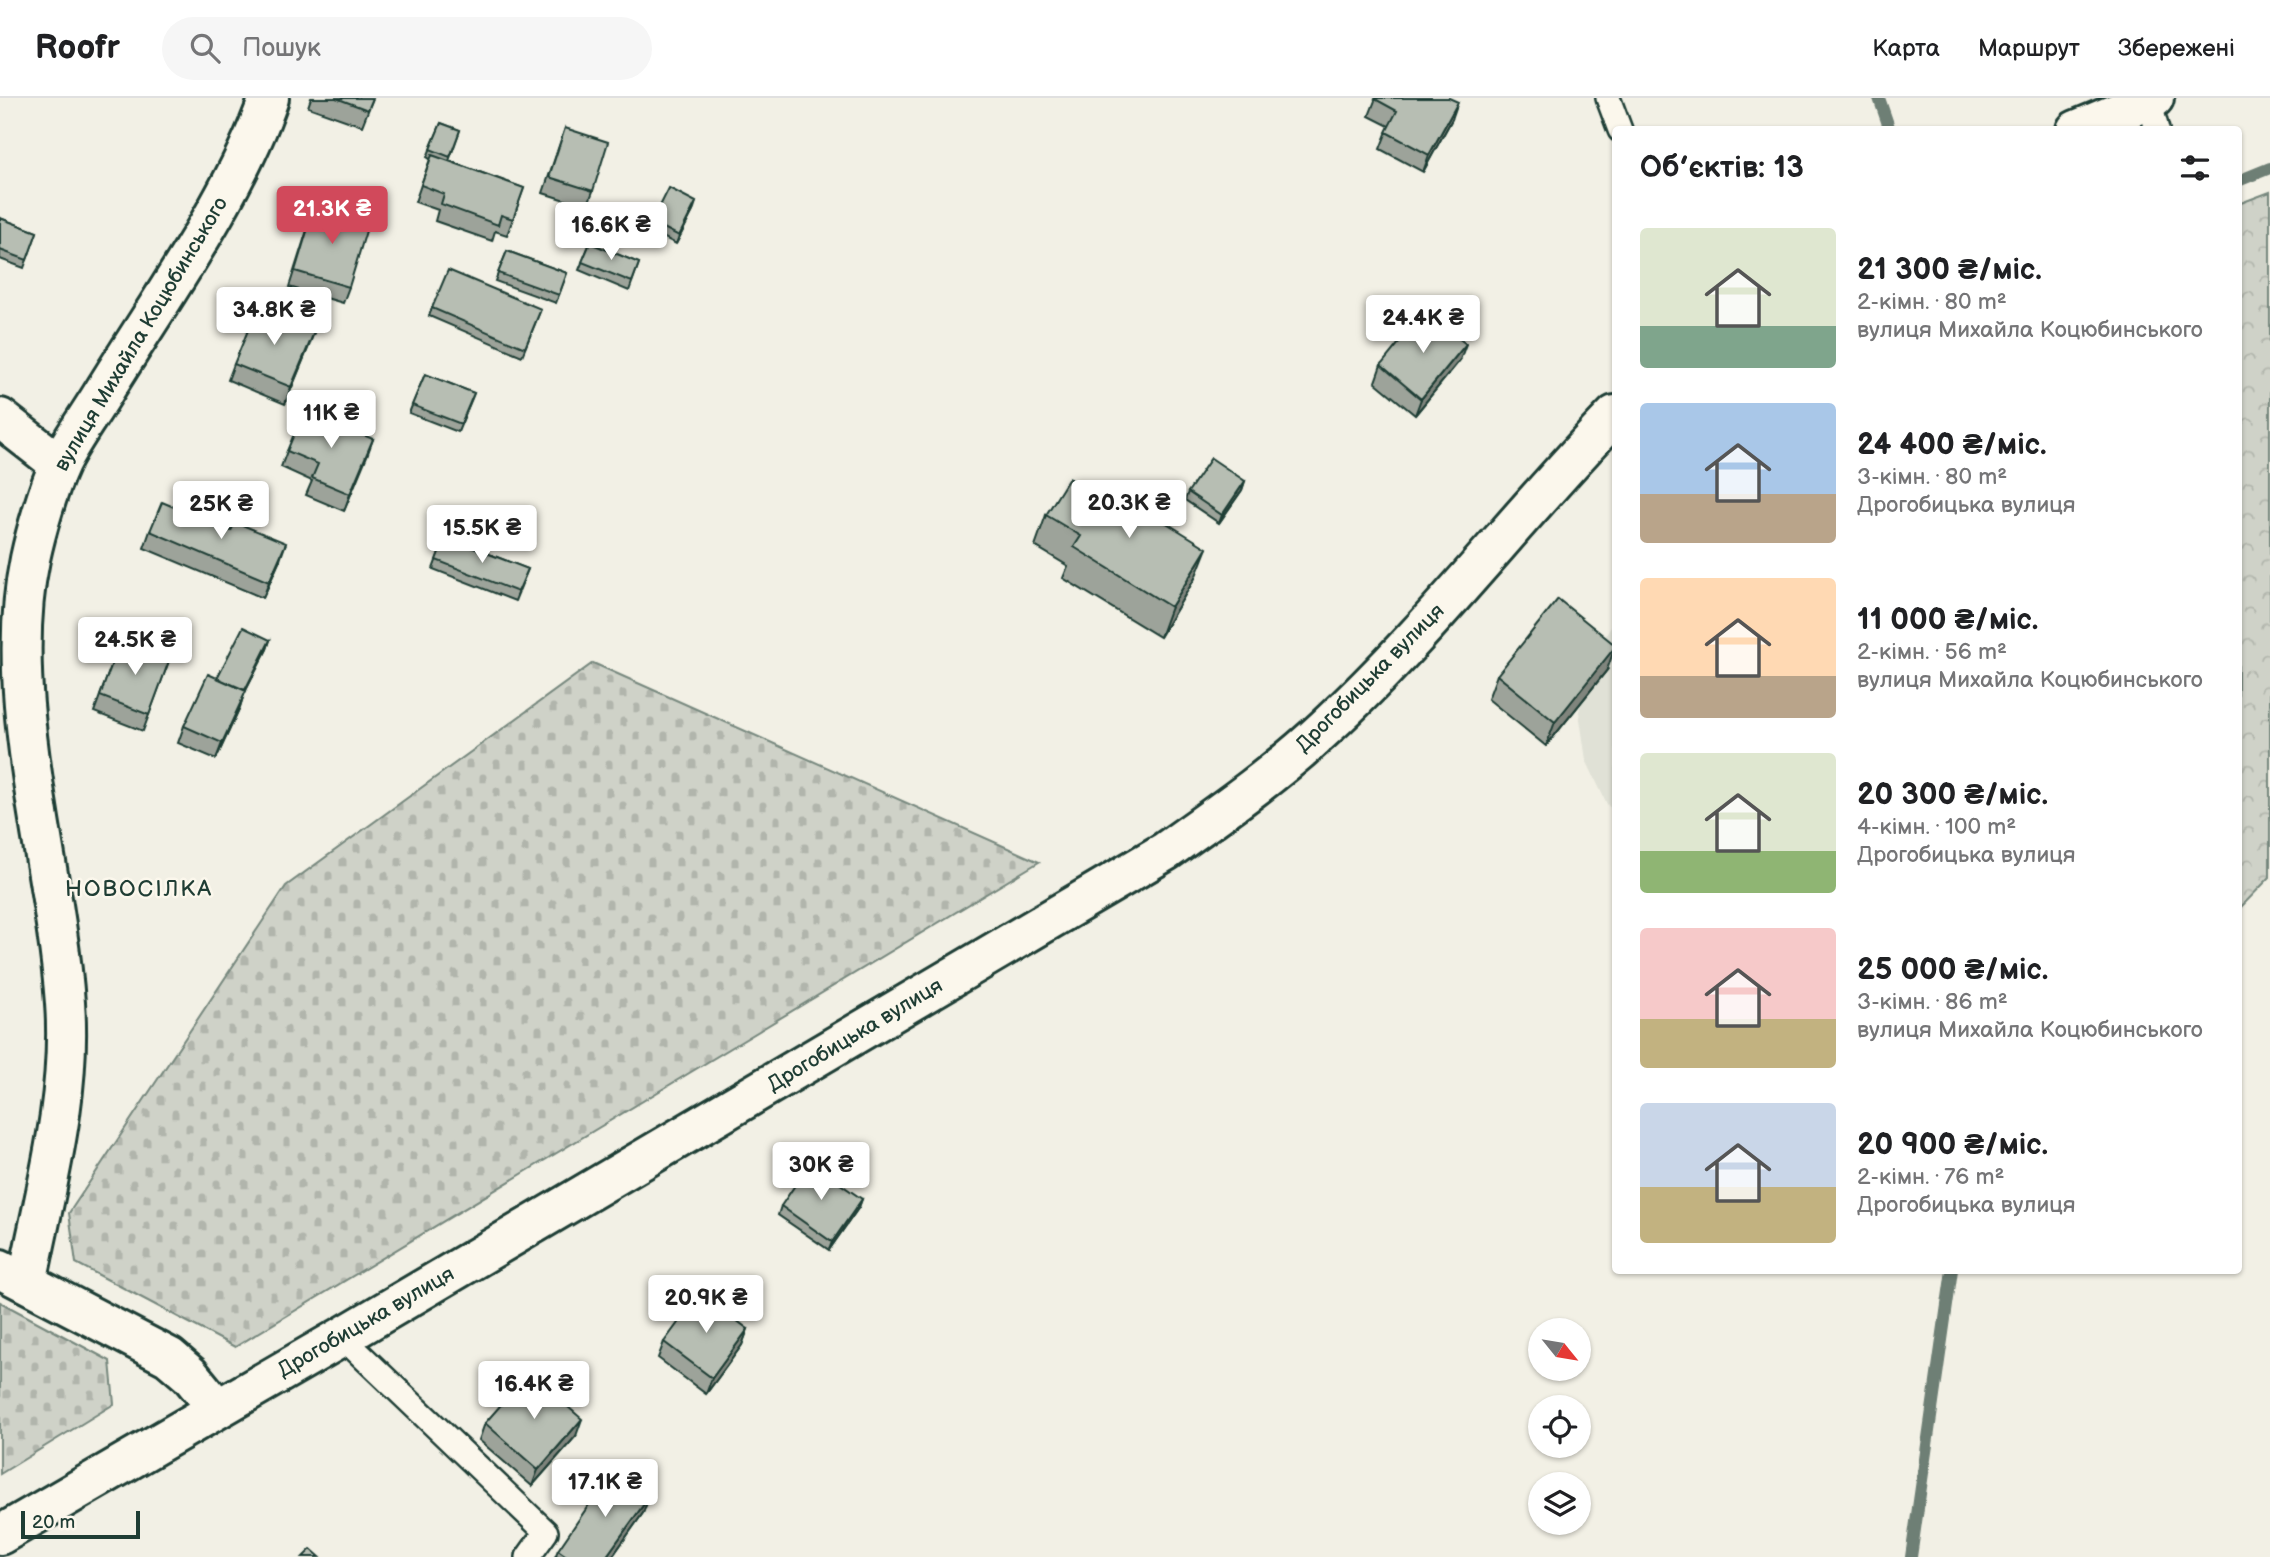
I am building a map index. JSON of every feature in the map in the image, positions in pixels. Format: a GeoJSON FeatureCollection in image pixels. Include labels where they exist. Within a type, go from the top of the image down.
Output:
{"type":"FeatureCollection","features":[{"type":"Feature","properties":{"kind":"main road","name":"вулиця Михайла Коцюбинського"},"geometry":{"type":"LineString","coordinates":[[14,1276],[64,1090],[66,1052],[66,1003],[25,707],[21,640],[30,560],[59,464],[218,204],[256,137],[269,98]]}},
{"type":"Feature","properties":{"kind":"main road"},"geometry":{"type":"LineString","coordinates":[[2091,126],[2153,109]]}},
{"type":"Feature","properties":{"kind":"main road"},"geometry":{"type":"LineString","coordinates":[[0,418],[59,464]]}},
{"type":"Feature","properties":{"kind":"main road","name":"Дрогобицька вулиця"},"geometry":{"type":"LineString","coordinates":[[0,1535],[342,1337],[1166,851],[1250,791],[1326,728],[1393,660],[1551,481],[1612,418]]}},
{"type":"Feature","properties":{"kind":"main road"},"geometry":{"type":"LineString","coordinates":[[14,1276],[169,1357],[190,1375],[217,1408]]}},
{"type":"Feature","properties":{"kind":"lane"},"geometry":{"type":"LineString","coordinates":[[1608,98],[1618,126]]}},
{"type":"Feature","properties":{"kind":"lane"},"geometry":{"type":"LineString","coordinates":[[342,1337],[546,1532],[528,1557]]}},
{"type":"Feature","properties":{"kind":"shaded area"},"geometry":{"type":"Polygon","coordinates":[[[1612,625],[1612,810],[1586,760],[1579,712],[1589,664],[1612,625]]]}},
{"type":"Feature","properties":{"kind":"green space"},"geometry":{"type":"Polygon","coordinates":[[[2270,192],[2270,877],[2242,906],[2242,202],[2270,192]]]}},
{"type":"Feature","properties":{"kind":"green space"},"geometry":{"type":"Polygon","coordinates":[[[593,663],[1039,862],[235,1347],[76,1263],[69,1213],[286,886],[593,663]]]}},
{"type":"Feature","properties":{"kind":"green space"},"geometry":{"type":"Polygon","coordinates":[[[0,1302],[110,1361],[114,1404],[0,1474],[0,1302]]]}},
{"type":"Feature","properties":{"kind":"building"},"geometry":{"type":"Polygon","coordinates":[[[336,98],[373,98],[368,110],[336,98]]]}},
{"type":"Feature","properties":{"kind":"building"},"geometry":{"type":"Polygon","coordinates":[[[1376,98],[1449,98],[1458,102],[1429,155],[1386,132],[1397,111],[1376,98]]]}},
{"type":"Feature","properties":{"kind":"building"},"geometry":{"type":"Polygon","coordinates":[[[441,123],[460,130],[450,157],[430,149],[441,123]]]}},
{"type":"Feature","properties":{"kind":"building"},"geometry":{"type":"Polygon","coordinates":[[[565,128],[608,142],[593,191],[549,177],[565,128]]]}},
{"type":"Feature","properties":{"kind":"building"},"geometry":{"type":"Polygon","coordinates":[[[432,155],[524,188],[513,219],[501,215],[498,225],[441,204],[444,194],[421,185],[432,155]]]}},
{"type":"Feature","properties":{"kind":"building"},"geometry":{"type":"Polygon","coordinates":[[[669,188],[696,202],[679,236],[652,222],[669,188]]]}},
{"type":"Feature","properties":{"kind":"building"},"geometry":{"type":"Polygon","coordinates":[[[315,205],[369,221],[349,287],[295,271],[315,205]]]}},
{"type":"Feature","properties":{"kind":"building"},"geometry":{"type":"Polygon","coordinates":[[[0,218],[37,232],[27,260],[0,250],[0,218]]]}},
{"type":"Feature","properties":{"kind":"building"},"geometry":{"type":"Polygon","coordinates":[[[590,243],[639,263],[632,282],[582,262],[590,243]]]}},
{"type":"Feature","properties":{"kind":"building"},"geometry":{"type":"Polygon","coordinates":[[[507,251],[567,273],[559,295],[498,273],[507,251]]]}},
{"type":"Feature","properties":{"kind":"building"},"geometry":{"type":"Polygon","coordinates":[[[448,270],[541,309],[525,348],[432,308],[448,270]]]}},
{"type":"Feature","properties":{"kind":"building"},"geometry":{"type":"Polygon","coordinates":[[[258,306],[315,330],[291,387],[234,364],[258,306]]]}},
{"type":"Feature","properties":{"kind":"building"},"geometry":{"type":"Polygon","coordinates":[[[1425,311],[1466,344],[1421,399],[1381,365],[1425,311]]]}},
{"type":"Feature","properties":{"kind":"building"},"geometry":{"type":"Polygon","coordinates":[[[425,374],[474,393],[461,424],[412,405],[425,374]]]}},
{"type":"Feature","properties":{"kind":"building"},"geometry":{"type":"Polygon","coordinates":[[[304,410],[373,439],[350,494],[312,478],[318,464],[287,451],[304,410]]]}},
{"type":"Feature","properties":{"kind":"building"},"geometry":{"type":"Polygon","coordinates":[[[1211,458],[1245,481],[1222,515],[1188,492],[1211,458]]]}},
{"type":"Feature","properties":{"kind":"building"},"geometry":{"type":"Polygon","coordinates":[[[1069,478],[1103,499],[1110,488],[1207,548],[1171,607],[1074,547],[1081,536],[1046,515],[1069,478]]]}},
{"type":"Feature","properties":{"kind":"building"},"geometry":{"type":"Polygon","coordinates":[[[162,502],[231,531],[235,522],[286,543],[269,582],[150,531],[162,502]]]}},
{"type":"Feature","properties":{"kind":"building"},"geometry":{"type":"Polygon","coordinates":[[[445,537],[528,569],[518,592],[436,560],[445,537]]]}},
{"type":"Feature","properties":{"kind":"building"},"geometry":{"type":"Polygon","coordinates":[[[1558,599],[1612,643],[1612,651],[1555,722],[1497,675],[1558,599]]]}},
{"type":"Feature","properties":{"kind":"building"},"geometry":{"type":"Polygon","coordinates":[[[243,627],[270,640],[245,690],[217,678],[243,627]]]}},
{"type":"Feature","properties":{"kind":"building"},"geometry":{"type":"Polygon","coordinates":[[[121,639],[170,658],[149,715],[100,696],[121,639]]]}},
{"type":"Feature","properties":{"kind":"building"},"geometry":{"type":"Polygon","coordinates":[[[208,674],[246,691],[222,743],[184,726],[208,674]]]}},
{"type":"Feature","properties":{"kind":"building"},"geometry":{"type":"Polygon","coordinates":[[[810,1163],[862,1199],[832,1242],[781,1206],[810,1163]]]}},
{"type":"Feature","properties":{"kind":"building"},"geometry":{"type":"Polygon","coordinates":[[[700,1293],[748,1329],[712,1378],[664,1342],[700,1293]]]}},
{"type":"Feature","properties":{"kind":"building"},"geometry":{"type":"Polygon","coordinates":[[[529,1373],[582,1419],[538,1470],[485,1423],[529,1373]]]}},
{"type":"Feature","properties":{"kind":"building"},"geometry":{"type":"Polygon","coordinates":[[[612,1471],[649,1497],[606,1557],[568,1557],[558,1550],[612,1471]]]}},
{"type":"Feature","properties":{"kind":"building"},"geometry":{"type":"Polygon","coordinates":[[[311,1549],[320,1557],[303,1557],[311,1549]]]}},
{"type":"Feature","properties":{"kind":"waterway"},"geometry":{"type":"LineString","coordinates":[[1879,98],[1889,126]]}},
{"type":"Feature","properties":{"kind":"waterway"},"geometry":{"type":"LineString","coordinates":[[2242,179],[2270,168]]}},
{"type":"Feature","properties":{"kind":"waterway"},"geometry":{"type":"LineString","coordinates":[[1911,1557],[1951,1274]]}},
{"type":"Feature","properties":{"kind":"district","name":"НОВОСІЛКА"},"geometry":{"type":"Point","coordinates":[139,889]}}]}
